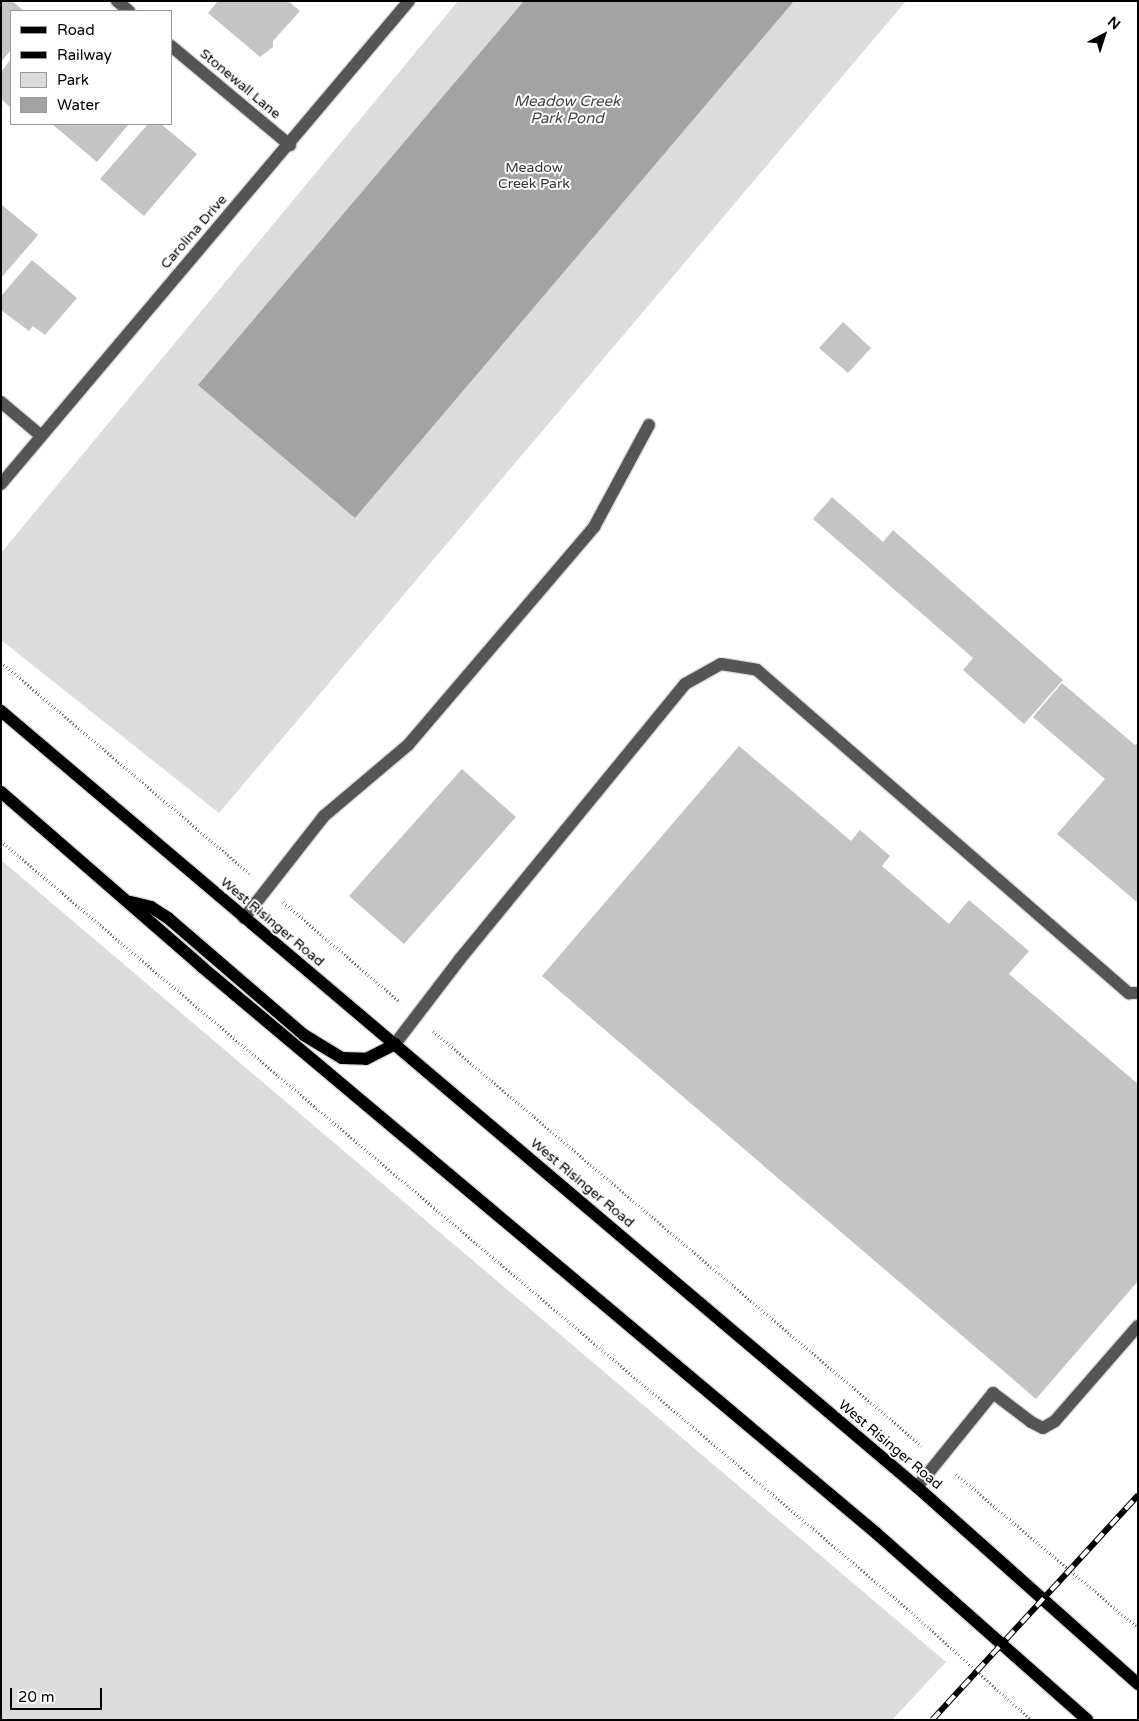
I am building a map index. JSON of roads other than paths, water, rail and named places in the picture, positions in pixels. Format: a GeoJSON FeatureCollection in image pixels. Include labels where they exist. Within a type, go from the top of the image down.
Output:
{"type":"FeatureCollection","features":[{"type":"Feature","properties":{"kind":"main road","name":"West Risinger Road"},"geometry":{"type":"LineString","coordinates":[[1,711],[917,1487],[1138,1684]]}},
{"type":"Feature","properties":{"kind":"main road"},"geometry":{"type":"LineString","coordinates":[[1,792],[128,902],[876,1534],[1087,1720]]}},
{"type":"Feature","properties":{"kind":"main road"},"geometry":{"type":"LineString","coordinates":[[128,902],[151,907],[168,918],[304,1036],[342,1058],[366,1059],[394,1044]]}},
{"type":"Feature","properties":{"kind":"street"},"geometry":{"type":"LineString","coordinates":[[117,1],[128,10]]}},
{"type":"Feature","properties":{"kind":"street","name":"Carolina Drive"},"geometry":{"type":"LineString","coordinates":[[1,484],[40,435],[290,145],[409,1]]}},
{"type":"Feature","properties":{"kind":"street","name":"Stonewall Lane"},"geometry":{"type":"LineString","coordinates":[[172,47],[290,145]]}},
{"type":"Feature","properties":{"kind":"street"},"geometry":{"type":"LineString","coordinates":[[1,402],[40,435]]}},
{"type":"Feature","properties":{"kind":"street"},"geometry":{"type":"LineString","coordinates":[[244,918],[324,816],[408,745],[594,527],[649,425]]}},
{"type":"Feature","properties":{"kind":"street"},"geometry":{"type":"LineString","coordinates":[[394,1044],[685,684],[721,664],[757,670],[1129,993],[1138,993]]}},
{"type":"Feature","properties":{"kind":"street"},"geometry":{"type":"LineString","coordinates":[[917,1487],[993,1393],[1031,1422],[1043,1428],[1055,1421],[1138,1326]]}},
{"type":"Feature","properties":{"kind":"water","name":"Meadow Creek Park Pond"},"geometry":{"type":"Polygon","coordinates":[[[524,1],[794,1],[355,518],[198,385],[524,1]]]}},
{"type":"Feature","properties":{"kind":"railway"},"geometry":{"type":"LineString","coordinates":[[932,1720],[1138,1495]]}},
{"type":"Feature","properties":{"kind":"park label","name":"Meadow Creek Park"},"geometry":{"type":"Point","coordinates":[534,176]}}]}
